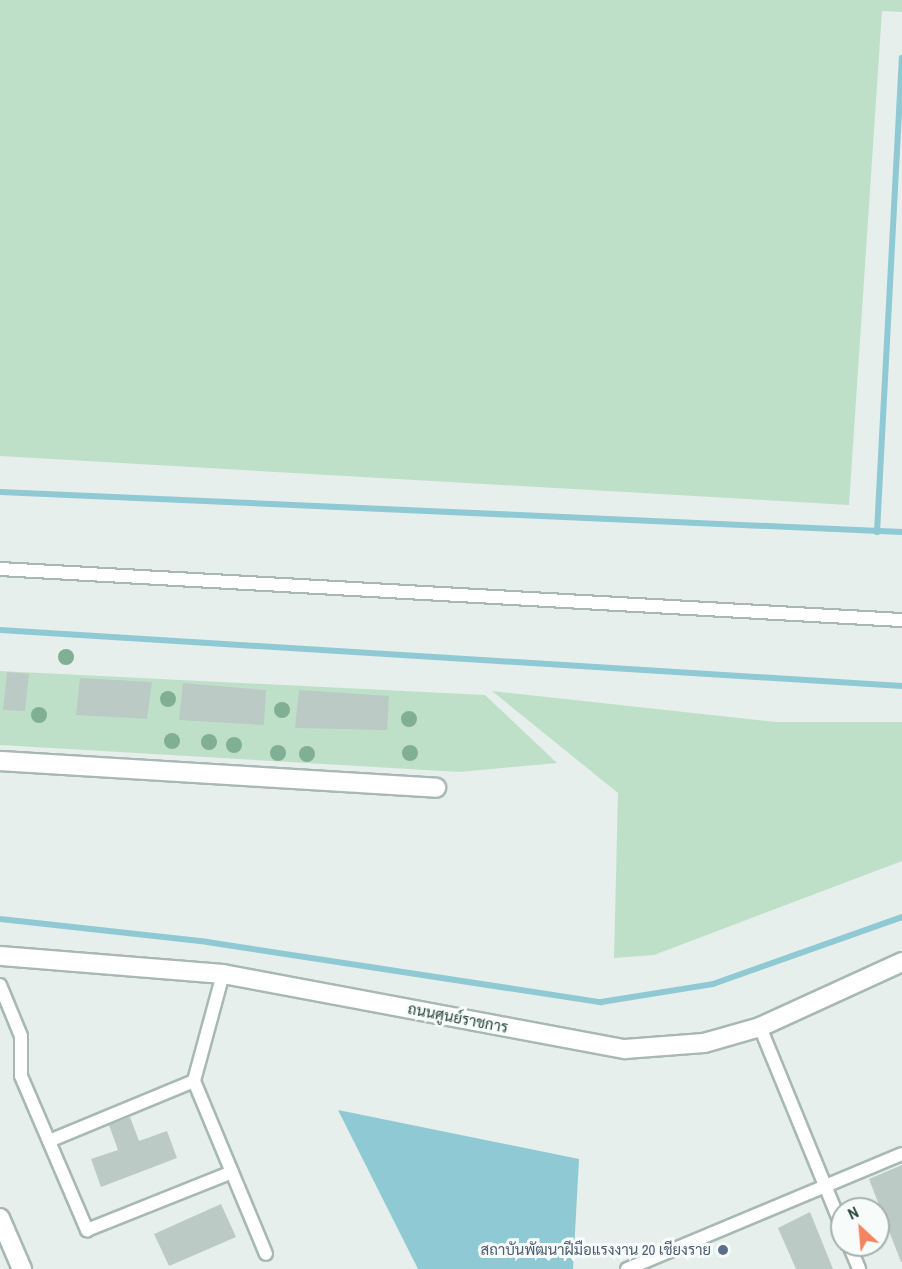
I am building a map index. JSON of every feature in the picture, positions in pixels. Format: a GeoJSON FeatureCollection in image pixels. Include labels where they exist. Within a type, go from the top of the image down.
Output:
{"type":"FeatureCollection","features":[{"type":"Feature","properties":{"kind":"street"},"geometry":{"type":"LineString","coordinates":[[0,761],[436,788]]}},
{"type":"Feature","properties":{"kind":"street","name":"ถนนศูนย์ราชการ"},"geometry":{"type":"LineString","coordinates":[[0,956],[223,974],[625,1049],[704,1043],[760,1027],[902,962]]}},
{"type":"Feature","properties":{"kind":"street"},"geometry":{"type":"LineString","coordinates":[[0,1218],[22,1269]]}},
{"type":"Feature","properties":{"kind":"lane"},"geometry":{"type":"LineString","coordinates":[[0,569],[902,620]]}},
{"type":"Feature","properties":{"kind":"lane"},"geometry":{"type":"LineString","coordinates":[[223,974],[194,1081],[266,1254]]}},
{"type":"Feature","properties":{"kind":"lane"},"geometry":{"type":"LineString","coordinates":[[0,985],[21,1035],[21,1076],[87,1230],[232,1172]]}},
{"type":"Feature","properties":{"kind":"lane"},"geometry":{"type":"LineString","coordinates":[[760,1027],[830,1197]]}},
{"type":"Feature","properties":{"kind":"lane"},"geometry":{"type":"LineString","coordinates":[[49,1141],[194,1081]]}},
{"type":"Feature","properties":{"kind":"lane"},"geometry":{"type":"LineString","coordinates":[[627,1269],[902,1154]]}},
{"type":"Feature","properties":{"kind":"green space"},"geometry":{"type":"Polygon","coordinates":[[[0,0],[902,0],[902,12],[882,11],[849,505],[0,456],[0,0]]]}},
{"type":"Feature","properties":{"kind":"green space"},"geometry":{"type":"Polygon","coordinates":[[[0,671],[485,695],[557,763],[460,772],[0,745],[0,671]]]}},
{"type":"Feature","properties":{"kind":"green space"},"geometry":{"type":"Polygon","coordinates":[[[492,691],[776,722],[902,722],[902,861],[654,955],[614,958],[618,793],[492,691]]]}},
{"type":"Feature","properties":{"kind":"water"},"geometry":{"type":"Polygon","coordinates":[[[338,1110],[579,1159],[573,1269],[418,1269],[338,1110]]]}},
{"type":"Feature","properties":{"kind":"building"},"geometry":{"type":"Polygon","coordinates":[[[7,672],[29,674],[25,711],[3,710],[7,672]]]}},
{"type":"Feature","properties":{"kind":"building"},"geometry":{"type":"Polygon","coordinates":[[[80,678],[152,682],[147,719],[76,715],[80,678]]]}},
{"type":"Feature","properties":{"kind":"building"},"geometry":{"type":"Polygon","coordinates":[[[183,683],[266,690],[264,725],[179,720],[183,683]]]}},
{"type":"Feature","properties":{"kind":"building"},"geometry":{"type":"Polygon","coordinates":[[[299,690],[389,696],[387,730],[295,728],[299,690]]]}},
{"type":"Feature","properties":{"kind":"building"},"geometry":{"type":"Polygon","coordinates":[[[130,1117],[139,1141],[167,1131],[177,1158],[101,1187],[91,1159],[118,1150],[109,1125],[130,1117]]]}},
{"type":"Feature","properties":{"kind":"building"},"geometry":{"type":"Polygon","coordinates":[[[902,1165],[902,1262],[890,1233],[890,1197],[876,1197],[869,1179],[902,1165]]]}},
{"type":"Feature","properties":{"kind":"building"},"geometry":{"type":"Polygon","coordinates":[[[221,1204],[236,1237],[169,1266],[154,1234],[221,1204]]]}},
{"type":"Feature","properties":{"kind":"building"},"geometry":{"type":"Polygon","coordinates":[[[810,1212],[833,1269],[796,1269],[778,1228],[810,1212]]]}},
{"type":"Feature","properties":{"kind":"waterway"},"geometry":{"type":"LineString","coordinates":[[877,532],[902,58]]}},
{"type":"Feature","properties":{"kind":"waterway"},"geometry":{"type":"LineString","coordinates":[[0,492],[902,532]]}},
{"type":"Feature","properties":{"kind":"waterway"},"geometry":{"type":"LineString","coordinates":[[0,630],[902,686]]}},
{"type":"Feature","properties":{"kind":"waterway"},"geometry":{"type":"LineString","coordinates":[[0,919],[207,942],[601,1002],[713,984],[902,917]]}},
{"type":"Feature","properties":{"kind":"place","name":"สถาบันพัฒนาฝีมือแรงงาน 20 เชียงราย"},"geometry":{"type":"Point","coordinates":[723,1250]}}]}
